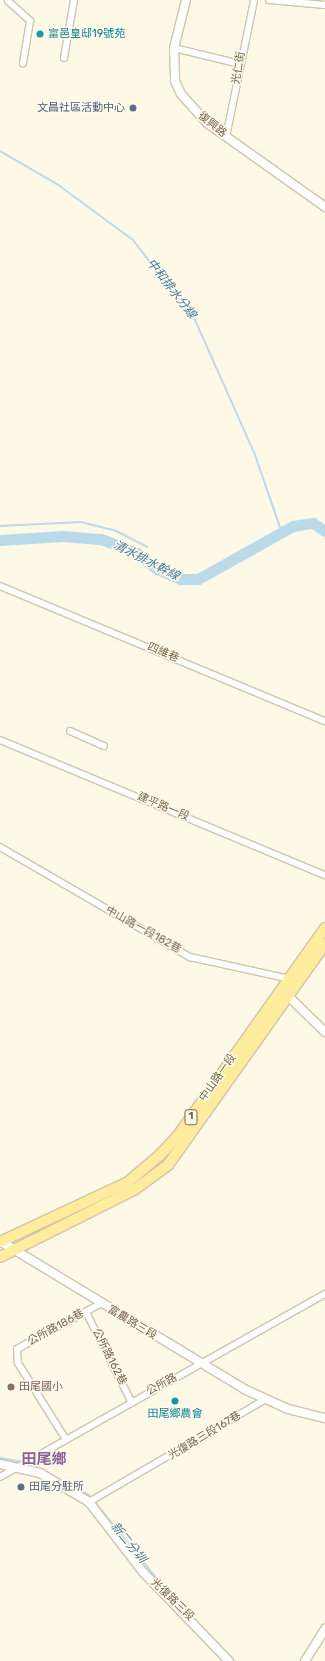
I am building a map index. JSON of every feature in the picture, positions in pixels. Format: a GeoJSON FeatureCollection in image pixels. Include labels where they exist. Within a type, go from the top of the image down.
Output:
{"type":"FeatureCollection","features":[{"type":"Feature","properties":{"kind":"main road","name":"中山路一段"},"geometry":{"type":"LineString","coordinates":[[293,981],[325,928]]}},
{"type":"Feature","properties":{"kind":"main road","name":"中山路一段"},"geometry":{"type":"LineString","coordinates":[[0,1242],[128,1182],[160,1155],[284,992],[325,944]]}},
{"type":"Feature","properties":{"kind":"main road","name":"中山路一段"},"geometry":{"type":"LineString","coordinates":[[0,1257],[134,1190],[168,1165],[284,992]]}},
{"type":"Feature","properties":{"kind":"street"},"geometry":{"type":"LineString","coordinates":[[8,0],[30,21],[23,62]]}},
{"type":"Feature","properties":{"kind":"street"},"geometry":{"type":"LineString","coordinates":[[64,58],[74,0]]}},
{"type":"Feature","properties":{"kind":"street","name":"復興路"},"geometry":{"type":"LineString","coordinates":[[186,0],[174,48],[175,81],[181,94],[226,137],[325,207]]}},
{"type":"Feature","properties":{"kind":"street","name":"光仁街"},"geometry":{"type":"LineString","coordinates":[[226,137],[254,0]]}},
{"type":"Feature","properties":{"kind":"street"},"geometry":{"type":"LineString","coordinates":[[269,0],[325,5]]}},
{"type":"Feature","properties":{"kind":"street"},"geometry":{"type":"LineString","coordinates":[[174,48],[240,64]]}},
{"type":"Feature","properties":{"kind":"street","name":"四維巷"},"geometry":{"type":"LineString","coordinates":[[0,586],[325,721]]}},
{"type":"Feature","properties":{"kind":"street"},"geometry":{"type":"LineString","coordinates":[[70,731],[104,746]]}},
{"type":"Feature","properties":{"kind":"street","name":"建平路一段"},"geometry":{"type":"LineString","coordinates":[[0,740],[325,875]]}},
{"type":"Feature","properties":{"kind":"street","name":"中山路一段182巷"},"geometry":{"type":"LineString","coordinates":[[0,847],[190,957],[293,981]]}},
{"type":"Feature","properties":{"kind":"street"},"geometry":{"type":"LineString","coordinates":[[284,992],[325,1032]]}},
{"type":"Feature","properties":{"kind":"street","name":"富農路三段"},"geometry":{"type":"LineString","coordinates":[[0,1242],[200,1364],[266,1399]]}},
{"type":"Feature","properties":{"kind":"street","name":"公所路"},"geometry":{"type":"LineString","coordinates":[[0,1477],[66,1438],[132,1403],[325,1294]]}},
{"type":"Feature","properties":{"kind":"street","name":"公所路186巷"},"geometry":{"type":"LineString","coordinates":[[66,1438],[18,1363],[17,1349],[100,1304]]}},
{"type":"Feature","properties":{"kind":"street","name":"公所路162巷"},"geometry":{"type":"LineString","coordinates":[[86,1312],[132,1403]]}},
{"type":"Feature","properties":{"kind":"street"},"geometry":{"type":"LineString","coordinates":[[266,1399],[288,1409],[325,1418]]}},
{"type":"Feature","properties":{"kind":"street","name":"光復路三段167巷"},"geometry":{"type":"LineString","coordinates":[[89,1502],[266,1399]]}},
{"type":"Feature","properties":{"kind":"street","name":"光復路三段"},"geometry":{"type":"LineString","coordinates":[[0,1464],[19,1467],[71,1488],[89,1502],[143,1572],[229,1661]]}},
{"type":"Feature","properties":{"kind":"street"},"geometry":{"type":"LineString","coordinates":[[305,1661],[325,1629]]}},
{"type":"Feature","properties":{"kind":"waterway","name":"中和排水分線"},"geometry":{"type":"LineString","coordinates":[[0,151],[57,184],[133,240],[195,320],[255,455],[282,533]]}},
{"type":"Feature","properties":{"kind":"waterway"},"geometry":{"type":"LineString","coordinates":[[0,526],[81,522],[116,531],[147,547]]}},
{"type":"Feature","properties":{"kind":"waterway","name":"清水排水幹線"},"geometry":{"type":"LineString","coordinates":[[0,540],[63,536],[101,539],[137,553],[157,569],[181,579],[198,579],[293,526],[313,523],[325,531]]}},
{"type":"Feature","properties":{"kind":"waterway","name":"新二分圳"},"geometry":{"type":"LineString","coordinates":[[0,1458],[22,1462]]}},
{"type":"Feature","properties":{"kind":"waterway","name":"新二分圳"},"geometry":{"type":"LineString","coordinates":[[29,1463],[89,1495],[163,1586],[234,1661]]}},
{"type":"Feature","properties":{"kind":"place","name":"富邑皇邸19號苑"},"geometry":{"type":"Point","coordinates":[40,34]}},
{"type":"Feature","properties":{"kind":"place","name":"文昌社區活動中心"},"geometry":{"type":"Point","coordinates":[133,108]}},
{"type":"Feature","properties":{"kind":"place","name":"田尾國小"},"geometry":{"type":"Point","coordinates":[11,1387]}},
{"type":"Feature","properties":{"kind":"place","name":"田尾鄉農會"},"geometry":{"type":"Point","coordinates":[175,1401]}},
{"type":"Feature","properties":{"kind":"place","name":"田尾分駐所"},"geometry":{"type":"Point","coordinates":[21,1487]}},
{"type":"Feature","properties":{"kind":"district","name":"田尾鄉"},"geometry":{"type":"Point","coordinates":[44,1460]}}]}
